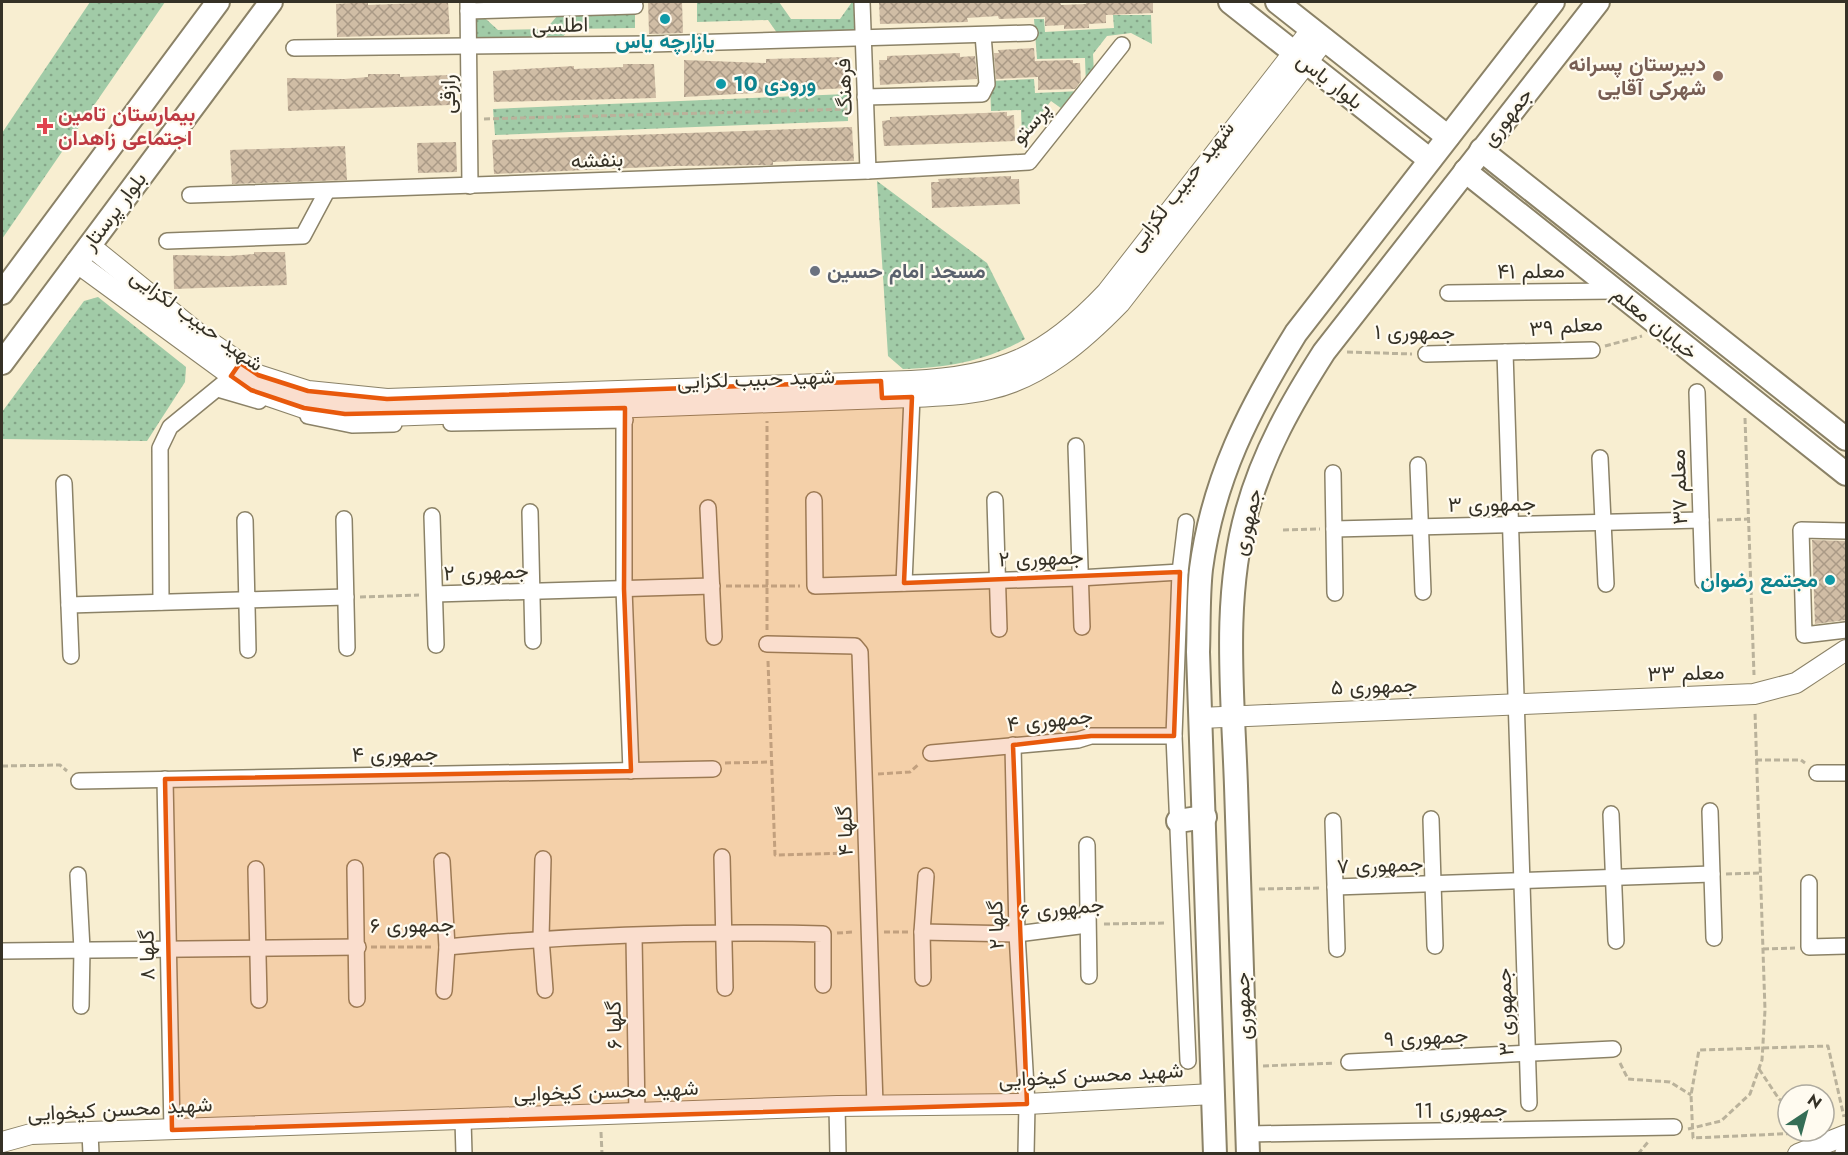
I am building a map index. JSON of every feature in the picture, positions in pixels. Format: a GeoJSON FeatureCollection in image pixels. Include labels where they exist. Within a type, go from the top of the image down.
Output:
{"type":"FeatureCollection","features":[{"type":"Feature","properties":{"kind":"main road","name":"بلوار پرستار"},"geometry":{"type":"LineString","coordinates":[[2,293],[218,2]]}},
{"type":"Feature","properties":{"kind":"main road","name":"بلوار پرستار"},"geometry":{"type":"LineString","coordinates":[[2,363],[271,2]]}},
{"type":"Feature","properties":{"kind":"main road","name":"بلوار یاس"},"geometry":{"type":"LineString","coordinates":[[1230,2],[1430,160]]}},
{"type":"Feature","properties":{"kind":"main road","name":"بلوار یاس"},"geometry":{"type":"LineString","coordinates":[[1277,2],[1448,137]]}},
{"type":"Feature","properties":{"kind":"main road","name":"جمهوری"},"geometry":{"type":"LineString","coordinates":[[1215,1154],[1198,652],[1201,570],[1214,502],[1236,440],[1263,385],[1296,333],[1553,2]]}},
{"type":"Feature","properties":{"kind":"main road","name":"جمهوری"},"geometry":{"type":"LineString","coordinates":[[1248,1144],[1232,652],[1236,568],[1246,511],[1266,453],[1293,401],[1324,352],[1598,2]]}},
{"type":"Feature","properties":{"kind":"main road","name":"خیابان معلم"},"geometry":{"type":"LineString","coordinates":[[1481,150],[1846,440]]}},
{"type":"Feature","properties":{"kind":"main road","name":"خیابان معلم"},"geometry":{"type":"LineString","coordinates":[[1465,171],[1846,474]]}},
{"type":"Feature","properties":{"kind":"main road"},"geometry":{"type":"LineString","coordinates":[[1178,821],[1205,817]]}},
{"type":"Feature","properties":{"kind":"street","name":"فرهنگ"},"geometry":{"type":"LineString","coordinates":[[862,2],[868,171]]}},
{"type":"Feature","properties":{"kind":"street"},"geometry":{"type":"LineString","coordinates":[[468,6],[635,6]]}},
{"type":"Feature","properties":{"kind":"street","name":"رازقی"},"geometry":{"type":"LineString","coordinates":[[468,6],[470,186]]}},
{"type":"Feature","properties":{"kind":"street","name":"اطلسی"},"geometry":{"type":"LineString","coordinates":[[294,48],[863,40],[1030,33]]}},
{"type":"Feature","properties":{"kind":"street","name":"شهید حبیب لکزایی"},"geometry":{"type":"LineString","coordinates":[[882,390],[912,397],[992,389],[1031,373],[1063,355],[1094,330],[1120,303],[1318,34]]}},
{"type":"Feature","properties":{"kind":"street"},"geometry":{"type":"LineString","coordinates":[[865,103],[981,94],[987,84],[983,35]]}},
{"type":"Feature","properties":{"kind":"street","name":"پرستو"},"geometry":{"type":"LineString","coordinates":[[868,171],[1029,162],[1122,45]]}},
{"type":"Feature","properties":{"kind":"street","name":"شهید حبیب لکزایی"},"geometry":{"type":"LineString","coordinates":[[82,254],[230,376],[251,390],[304,408],[345,414],[387,416],[624,406],[882,390],[988,373],[1053,341],[1082,318],[1107,292],[1300,58]]}},
{"type":"Feature","properties":{"kind":"street","name":"بنفشه"},"geometry":{"type":"LineString","coordinates":[[190,195],[868,171]]}},
{"type":"Feature","properties":{"kind":"street"},"geometry":{"type":"LineString","coordinates":[[167,241],[303,236],[327,191]]}},
{"type":"Feature","properties":{"kind":"street","name":"معلم ۴۱"},"geometry":{"type":"LineString","coordinates":[[1448,293],[1615,291]]}},
{"type":"Feature","properties":{"kind":"street","name":"معلم ۳۹"},"geometry":{"type":"LineString","coordinates":[[1505,352],[1592,350]]}},
{"type":"Feature","properties":{"kind":"street","name":"جمهوری ۱"},"geometry":{"type":"LineString","coordinates":[[1426,354],[1505,352]]}},
{"type":"Feature","properties":{"kind":"street","name":"جمهوری ۳"},"geometry":{"type":"LineString","coordinates":[[1505,352],[1529,1103]]}},
{"type":"Feature","properties":{"kind":"street"},"geometry":{"type":"LineString","coordinates":[[161,603],[160,448],[170,427],[230,376]]}},
{"type":"Feature","properties":{"kind":"street","name":"معلم ۳۷"},"geometry":{"type":"LineString","coordinates":[[1697,392],[1703,581]]}},
{"type":"Feature","properties":{"kind":"street"},"geometry":{"type":"LineString","coordinates":[[904,583],[912,397]]}},
{"type":"Feature","properties":{"kind":"street"},"geometry":{"type":"LineString","coordinates":[[624,406],[624,589],[631,771]]}},
{"type":"Feature","properties":{"kind":"street"},"geometry":{"type":"LineString","coordinates":[[1076,446],[1082,627]]}},
{"type":"Feature","properties":{"kind":"street"},"geometry":{"type":"LineString","coordinates":[[1600,459],[1606,584]]}},
{"type":"Feature","properties":{"kind":"street"},"geometry":{"type":"LineString","coordinates":[[1418,465],[1423,592]]}},
{"type":"Feature","properties":{"kind":"street"},"geometry":{"type":"LineString","coordinates":[[1333,473],[1335,594]]}},
{"type":"Feature","properties":{"kind":"street"},"geometry":{"type":"LineString","coordinates":[[64,483],[71,656]]}},
{"type":"Feature","properties":{"kind":"street"},"geometry":{"type":"LineString","coordinates":[[814,500],[815,586]]}},
{"type":"Feature","properties":{"kind":"street"},"geometry":{"type":"LineString","coordinates":[[995,500],[999,628]]}},
{"type":"Feature","properties":{"kind":"street"},"geometry":{"type":"LineString","coordinates":[[708,508],[714,637]]}},
{"type":"Feature","properties":{"kind":"street"},"geometry":{"type":"LineString","coordinates":[[530,512],[533,641]]}},
{"type":"Feature","properties":{"kind":"street"},"geometry":{"type":"LineString","coordinates":[[432,516],[436,645]]}},
{"type":"Feature","properties":{"kind":"street"},"geometry":{"type":"LineString","coordinates":[[344,519],[347,648]]}},
{"type":"Feature","properties":{"kind":"street"},"geometry":{"type":"LineString","coordinates":[[245,520],[248,650]]}},
{"type":"Feature","properties":{"kind":"street","name":"جمهوری ۳"},"geometry":{"type":"LineString","coordinates":[[1334,529],[1701,520]]}},
{"type":"Feature","properties":{"kind":"street"},"geometry":{"type":"LineString","coordinates":[[1186,522],[1180,572],[1174,736],[1184,923],[1188,1061]]}},
{"type":"Feature","properties":{"kind":"street"},"geometry":{"type":"LineString","coordinates":[[1846,531],[1802,530],[1804,635],[1846,630]]}},
{"type":"Feature","properties":{"kind":"street","name":"جمهوری ۲"},"geometry":{"type":"LineString","coordinates":[[815,586],[1080,578],[1180,572]]}},
{"type":"Feature","properties":{"kind":"street","name":"جمهوری ۲"},"geometry":{"type":"LineString","coordinates":[[435,594],[712,586]]}},
{"type":"Feature","properties":{"kind":"street"},"geometry":{"type":"LineString","coordinates":[[69,605],[346,597]]}},
{"type":"Feature","properties":{"kind":"street","name":"گلها ۴"},"geometry":{"type":"LineString","coordinates":[[767,644],[859,648],[875,1106]]}},
{"type":"Feature","properties":{"kind":"street","name":"معلم ۳۳"},"geometry":{"type":"LineString","coordinates":[[1516,704],[1754,694],[1796,683],[1846,650]]}},
{"type":"Feature","properties":{"kind":"street","name":"جمهوری ۵"},"geometry":{"type":"LineString","coordinates":[[1200,718],[1516,704]]}},
{"type":"Feature","properties":{"kind":"street","name":"جمهوری ۴"},"geometry":{"type":"LineString","coordinates":[[931,753],[1077,740],[1091,736],[1174,736]]}},
{"type":"Feature","properties":{"kind":"street","name":"گلها ۲"},"geometry":{"type":"LineString","coordinates":[[1013,745],[1017,934],[1027,1104],[1026,1154]]}},
{"type":"Feature","properties":{"kind":"street","name":"جمهوری ۴"},"geometry":{"type":"LineString","coordinates":[[79,781],[713,770]]}},
{"type":"Feature","properties":{"kind":"street"},"geometry":{"type":"LineString","coordinates":[[1817,773],[1846,773]]}},
{"type":"Feature","properties":{"kind":"street","name":"گلها ۸"},"geometry":{"type":"LineString","coordinates":[[165,779],[172,1130]]}},
{"type":"Feature","properties":{"kind":"street"},"geometry":{"type":"LineString","coordinates":[[1710,811],[1714,938]]}},
{"type":"Feature","properties":{"kind":"street"},"geometry":{"type":"LineString","coordinates":[[1611,814],[1616,941]]}},
{"type":"Feature","properties":{"kind":"street"},"geometry":{"type":"LineString","coordinates":[[1431,819],[1435,946]]}},
{"type":"Feature","properties":{"kind":"street"},"geometry":{"type":"LineString","coordinates":[[1333,821],[1337,949]]}},
{"type":"Feature","properties":{"kind":"street"},"geometry":{"type":"LineString","coordinates":[[1086,845],[1089,976]]}},
{"type":"Feature","properties":{"kind":"street"},"geometry":{"type":"LineString","coordinates":[[722,857],[725,987]]}},
{"type":"Feature","properties":{"kind":"street"},"geometry":{"type":"LineString","coordinates":[[543,859],[542,938],[545,990]]}},
{"type":"Feature","properties":{"kind":"street"},"geometry":{"type":"LineString","coordinates":[[442,861],[447,947],[444,992]]}},
{"type":"Feature","properties":{"kind":"street"},"geometry":{"type":"LineString","coordinates":[[355,868],[357,999]]}},
{"type":"Feature","properties":{"kind":"street"},"geometry":{"type":"LineString","coordinates":[[256,869],[260,947],[259,1000]]}},
{"type":"Feature","properties":{"kind":"street","name":"جمهوری ۷"},"geometry":{"type":"LineString","coordinates":[[1335,887],[1712,874]]}},
{"type":"Feature","properties":{"kind":"street"},"geometry":{"type":"LineString","coordinates":[[78,875],[82,949],[81,1006]]}},
{"type":"Feature","properties":{"kind":"street"},"geometry":{"type":"LineString","coordinates":[[923,978],[922,932],[926,876]]}},
{"type":"Feature","properties":{"kind":"street"},"geometry":{"type":"LineString","coordinates":[[1809,883],[1809,947],[1846,946]]}},
{"type":"Feature","properties":{"kind":"street","name":"جمهوری ۶"},"geometry":{"type":"LineString","coordinates":[[922,932],[1017,934],[1087,925]]}},
{"type":"Feature","properties":{"kind":"street","name":"جمهوری ۶"},"geometry":{"type":"LineString","coordinates":[[447,947],[542,938],[634,937],[722,932],[823,934],[823,985]]}},
{"type":"Feature","properties":{"kind":"street","name":"گلها ۶"},"geometry":{"type":"LineString","coordinates":[[634,937],[637,1114]]}},
{"type":"Feature","properties":{"kind":"street","name":"جمهوری ۶"},"geometry":{"type":"LineString","coordinates":[[2,951],[168,947],[357,947]]}},
{"type":"Feature","properties":{"kind":"street","name":"جمهوری ۹"},"geometry":{"type":"LineString","coordinates":[[1349,1062],[1613,1049]]}},
{"type":"Feature","properties":{"kind":"street","name":"شهید محسن کیخوایی"},"geometry":{"type":"LineString","coordinates":[[2,1142],[32,1134],[837,1107],[1027,1104],[1213,1094]]}},
{"type":"Feature","properties":{"kind":"street"},"geometry":{"type":"LineString","coordinates":[[837,1107],[838,1154]]}},
{"type":"Feature","properties":{"kind":"street"},"geometry":{"type":"LineString","coordinates":[[463,1120],[464,1154]]}},
{"type":"Feature","properties":{"kind":"street","name":"جمهوری 11"},"geometry":{"type":"LineString","coordinates":[[1248,1144],[1674,1127]]}},
{"type":"Feature","properties":{"kind":"street"},"geometry":{"type":"LineString","coordinates":[[90,1133],[91,1154]]}},
{"type":"Feature","properties":{"kind":"street"},"geometry":{"type":"LineString","coordinates":[[1798,1154],[1846,1135]]}},
{"type":"Feature","properties":{"kind":"path"},"geometry":{"type":"LineString","coordinates":[[469,120],[865,103]]}},
{"type":"Feature","properties":{"kind":"path","name":"معلم ۳۹"},"geometry":{"type":"LineString","coordinates":[[1592,350],[1664,329]]}},
{"type":"Feature","properties":{"kind":"path","name":"جمهوری ۱"},"geometry":{"type":"LineString","coordinates":[[1324,352],[1426,354]]}},
{"type":"Feature","properties":{"kind":"path"},"geometry":{"type":"LineString","coordinates":[[1701,520],[1748,519]]}},
{"type":"Feature","properties":{"kind":"path"},"geometry":{"type":"LineString","coordinates":[[1284,530],[1334,529]]}},
{"type":"Feature","properties":{"kind":"path"},"geometry":{"type":"LineString","coordinates":[[712,586],[815,586]]}},
{"type":"Feature","properties":{"kind":"path","name":"جمهوری ۲"},"geometry":{"type":"LineString","coordinates":[[346,597],[435,594]]}},
{"type":"Feature","properties":{"kind":"path"},"geometry":{"type":"LineString","coordinates":[[864,775],[910,772],[931,753]]}},
{"type":"Feature","properties":{"kind":"path"},"geometry":{"type":"LineString","coordinates":[[1756,760],[1801,760],[1817,773]]}},
{"type":"Feature","properties":{"kind":"path"},"geometry":{"type":"LineString","coordinates":[[713,770],[724,763],[772,762]]}},
{"type":"Feature","properties":{"kind":"path"},"geometry":{"type":"LineString","coordinates":[[2,766],[60,765],[79,781]]}},
{"type":"Feature","properties":{"kind":"path"},"geometry":{"type":"LineString","coordinates":[[775,855],[867,852]]}},
{"type":"Feature","properties":{"kind":"path"},"geometry":{"type":"LineString","coordinates":[[1712,874],[1760,873]]}},
{"type":"Feature","properties":{"kind":"path","name":"جمهوری ۷"},"geometry":{"type":"LineString","coordinates":[[1240,890],[1335,887]]}},
{"type":"Feature","properties":{"kind":"path","name":"جمهوری ۶"},"geometry":{"type":"LineString","coordinates":[[1087,925],[1184,923]]}},
{"type":"Feature","properties":{"kind":"path","name":"جمهوری ۶"},"geometry":{"type":"LineString","coordinates":[[357,947],[447,947]]}},
{"type":"Feature","properties":{"kind":"path"},"geometry":{"type":"LineString","coordinates":[[1763,949],[1809,947]]}},
{"type":"Feature","properties":{"kind":"path"},"geometry":{"type":"LineString","coordinates":[[1674,1127],[1692,1130],[1721,1121],[1750,1094],[1762,1060],[1765,1010]]}},
{"type":"Feature","properties":{"kind":"path"},"geometry":{"type":"LineString","coordinates":[[1776,1134],[1693,1138],[1691,1095],[1699,1050],[1828,1046],[1846,1124]]}},
{"type":"Feature","properties":{"kind":"path"},"geometry":{"type":"LineString","coordinates":[[1613,1049],[1628,1079],[1670,1082],[1691,1095]]}},
{"type":"Feature","properties":{"kind":"path"},"geometry":{"type":"LineString","coordinates":[[1245,1067],[1349,1062]]}},
{"type":"Feature","properties":{"kind":"path"},"geometry":{"type":"LineString","coordinates":[[1759,1069],[1776,1094]]}},
{"type":"Feature","properties":{"kind":"highlighted area"},"geometry":{"type":"Polygon","coordinates":[[[240,363],[258,375],[308,391],[387,399],[881,381],[882,398],[912,397],[904,583],[1180,572],[1174,736],[1091,736],[1013,745],[1027,1104],[172,1130],[165,779],[631,771],[624,589],[625,408],[345,414],[304,408],[251,390],[231,376],[240,363]]]}},
{"type":"Feature","properties":{"kind":"green space","name":"بیمارستان تامین اجتماعی زاهدان"},"geometry":{"type":"Polygon","coordinates":[[[90,2],[165,2],[2,239],[2,133],[90,2]]]}},
{"type":"Feature","properties":{"kind":"green space"},"geometry":{"type":"Polygon","coordinates":[[[697,2],[779,2],[791,19],[840,19],[852,2],[862,2],[863,40],[782,40],[768,20],[697,22],[697,2]]]}},
{"type":"Feature","properties":{"kind":"green space"},"geometry":{"type":"Polygon","coordinates":[[[635,6],[635,28],[570,29],[554,46],[469,47],[476,10],[498,30],[546,29],[564,8],[635,6]]]}},
{"type":"Feature","properties":{"kind":"green space"},"geometry":{"type":"Polygon","coordinates":[[[1113,15],[1151,15],[1152,44],[1131,33],[1107,36],[1093,54],[1094,74],[1086,86],[1085,58],[1037,59],[1034,19],[1044,19],[1045,32],[1114,28],[1113,15]]]}},
{"type":"Feature","properties":{"kind":"green space"},"geometry":{"type":"Polygon","coordinates":[[[1034,79],[1035,93],[1082,91],[1065,111],[1051,101],[1022,138],[1021,110],[991,111],[990,81],[1034,79]]]}},
{"type":"Feature","properties":{"kind":"green space"},"geometry":{"type":"Polygon","coordinates":[[[847,94],[848,121],[495,135],[493,109],[847,94]]]}},
{"type":"Feature","properties":{"kind":"green space"},"geometry":{"type":"Polygon","coordinates":[[[877,181],[987,263],[1025,339],[981,358],[935,367],[903,369],[888,356],[877,181]]]}},
{"type":"Feature","properties":{"kind":"green space"},"geometry":{"type":"Polygon","coordinates":[[[98,297],[186,367],[185,382],[147,441],[2,439],[2,412],[84,301],[98,297]]]}},
{"type":"Feature","properties":{"kind":"building"},"geometry":{"type":"Polygon","coordinates":[[[368,2],[368,5],[448,2],[450,34],[337,37],[336,4],[368,2]]]}},
{"type":"Feature","properties":{"kind":"building","name":"یازارچه یاس"},"geometry":{"type":"Polygon","coordinates":[[[648,2],[682,2],[683,33],[649,34],[648,2]]]}},
{"type":"Feature","properties":{"kind":"building"},"geometry":{"type":"Polygon","coordinates":[[[879,2],[1060,2],[1061,5],[1086,4],[1086,2],[1153,2],[1153,13],[1106,15],[1106,23],[1089,24],[1089,28],[1064,29],[1064,25],[1045,26],[1045,17],[999,19],[998,16],[967,18],[968,22],[880,24],[879,2]]]}},
{"type":"Feature","properties":{"kind":"building"},"geometry":{"type":"Polygon","coordinates":[[[1034,48],[1035,61],[1073,60],[1073,63],[1080,63],[1081,81],[1075,89],[1038,90],[1038,77],[996,79],[994,53],[999,53],[998,50],[1034,48]]]}},
{"type":"Feature","properties":{"kind":"building"},"geometry":{"type":"Polygon","coordinates":[[[960,53],[960,57],[975,56],[977,79],[880,85],[879,60],[887,60],[887,56],[960,53]]]}},
{"type":"Feature","properties":{"kind":"building"},"geometry":{"type":"Polygon","coordinates":[[[845,57],[847,88],[684,97],[684,60],[766,63],[766,59],[845,57]]]}},
{"type":"Feature","properties":{"kind":"building"},"geometry":{"type":"Polygon","coordinates":[[[623,64],[654,64],[656,98],[494,102],[493,71],[574,66],[574,69],[623,67],[623,64]]]}},
{"type":"Feature","properties":{"kind":"building"},"geometry":{"type":"Polygon","coordinates":[[[368,74],[400,74],[400,77],[449,75],[450,105],[288,111],[287,78],[344,79],[368,77],[368,74]]]}},
{"type":"Feature","properties":{"kind":"building"},"geometry":{"type":"Polygon","coordinates":[[[1007,112],[1007,116],[1014,115],[1015,141],[884,146],[882,121],[890,120],[890,117],[1007,112]]]}},
{"type":"Feature","properties":{"kind":"building"},"geometry":{"type":"Polygon","coordinates":[[[852,127],[854,161],[797,161],[773,162],[773,165],[674,166],[494,174],[492,140],[852,127]]]}},
{"type":"Feature","properties":{"kind":"building"},"geometry":{"type":"Polygon","coordinates":[[[456,142],[457,172],[418,173],[417,143],[456,142]]]}},
{"type":"Feature","properties":{"kind":"building"},"geometry":{"type":"Polygon","coordinates":[[[345,146],[347,180],[232,184],[230,150],[345,146]]]}},
{"type":"Feature","properties":{"kind":"building"},"geometry":{"type":"Polygon","coordinates":[[[1011,176],[1011,179],[1019,179],[1020,204],[932,208],[931,182],[939,182],[938,179],[1011,176]]]}},
{"type":"Feature","properties":{"kind":"building"},"geometry":{"type":"Polygon","coordinates":[[[254,252],[285,252],[287,285],[174,289],[173,255],[229,256],[254,254],[254,252]]]}},
{"type":"Feature","properties":{"kind":"building","name":"مجتمع رضوان"},"geometry":{"type":"Polygon","coordinates":[[[1812,540],[1846,541],[1846,620],[1815,624],[1812,540]]]}},
{"type":"Feature","properties":{"kind":"place","name":"یازارچه یاس"},"geometry":{"type":"Point","coordinates":[665,19]}},
{"type":"Feature","properties":{"kind":"place","name":"دبیرستان پسرانه شهرکی آقایی"},"geometry":{"type":"Point","coordinates":[1718,76]}},
{"type":"Feature","properties":{"kind":"place","name":"ورودی 10"},"geometry":{"type":"Point","coordinates":[721,84]}},
{"type":"Feature","properties":{"kind":"place","name":"بیمارستان تامین اجتماعی زاهدان"},"geometry":{"type":"Point","coordinates":[45,126]}},
{"type":"Feature","properties":{"kind":"place","name":"مسجد امام حسین"},"geometry":{"type":"Point","coordinates":[815,271]}},
{"type":"Feature","properties":{"kind":"place","name":"مجتمع رضوان"},"geometry":{"type":"Point","coordinates":[1830,580]}}]}
